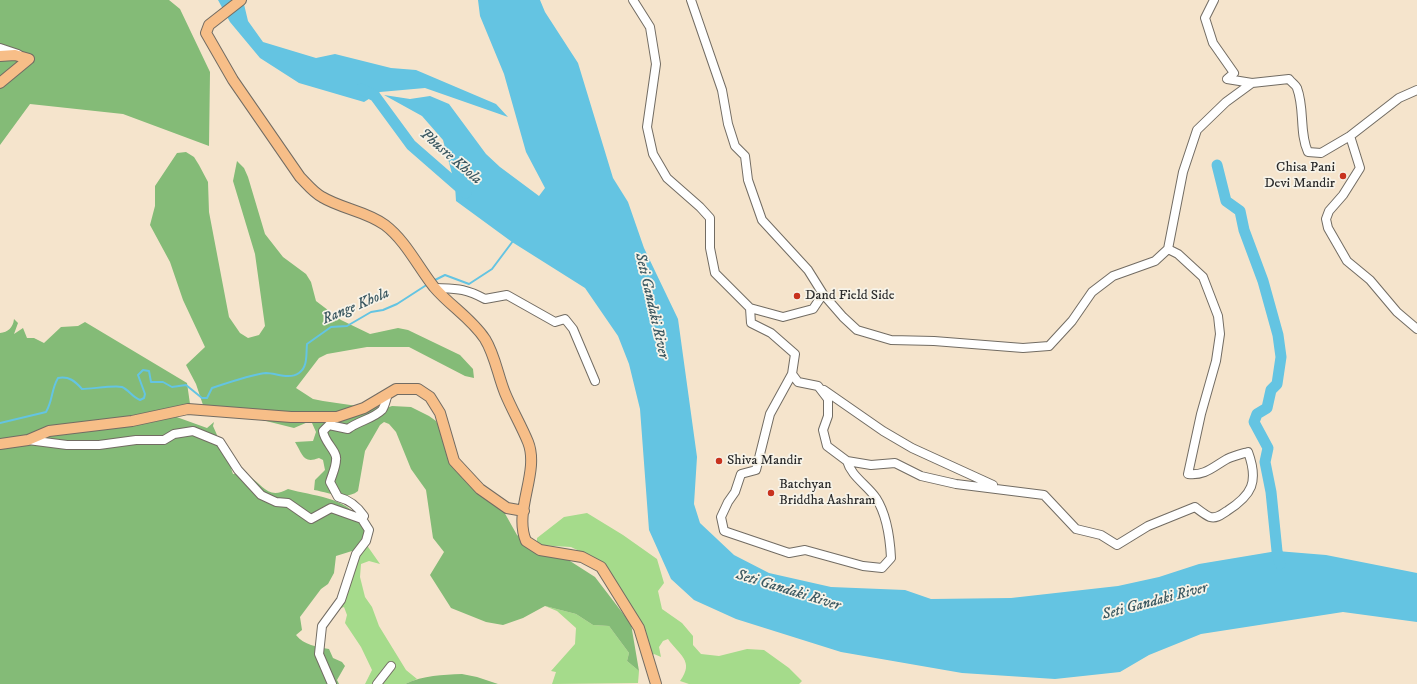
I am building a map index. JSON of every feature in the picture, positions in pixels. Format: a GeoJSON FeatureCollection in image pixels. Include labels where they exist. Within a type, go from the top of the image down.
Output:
{"type":"FeatureCollection","features":[{"type":"Feature","properties":{"kind":"main road"},"geometry":{"type":"LineString","coordinates":[[241,0],[220,16],[207,29],[208,38],[233,80],[300,177],[322,197],[340,206],[371,216],[386,226],[420,265],[435,288],[464,314],[485,340],[506,394],[529,444],[530,462],[522,524],[524,536],[530,545],[540,550],[589,559],[606,572],[623,604],[639,628],[656,684]]}},
{"type":"Feature","properties":{"kind":"main road"},"geometry":{"type":"LineString","coordinates":[[0,56],[22,56],[27,58],[28,61],[0,83]]}},
{"type":"Feature","properties":{"kind":"main road"},"geometry":{"type":"LineString","coordinates":[[0,444],[28,440],[49,431],[132,421],[188,410],[291,417],[337,417],[364,408],[396,389],[418,389],[430,397],[440,413],[454,461],[480,489],[507,508],[524,511]]}},
{"type":"Feature","properties":{"kind":"street"},"geometry":{"type":"LineString","coordinates":[[633,0],[650,27],[656,64],[646,127],[653,154],[667,178],[700,207],[710,218],[710,248],[715,273],[750,308],[783,317],[813,309],[822,294]]}},
{"type":"Feature","properties":{"kind":"street"},"geometry":{"type":"LineString","coordinates":[[691,0],[722,90],[728,124],[735,146],[745,156],[748,180],[762,220],[808,270],[822,294],[857,330],[891,340],[934,341],[1023,348],[1048,346],[1072,321],[1092,292],[1113,276],[1155,261],[1168,249],[1183,172],[1197,130],[1226,102],[1252,83]]}},
{"type":"Feature","properties":{"kind":"street"},"geometry":{"type":"LineString","coordinates":[[1214,0],[1205,18],[1213,44],[1234,73],[1227,79],[1252,83],[1288,79],[1297,87],[1303,123],[1303,142],[1308,152],[1321,153],[1350,136],[1398,98],[1417,90]]}},
{"type":"Feature","properties":{"kind":"street"},"geometry":{"type":"LineString","coordinates":[[0,48],[13,51],[22,56]]}},
{"type":"Feature","properties":{"kind":"street"},"geometry":{"type":"LineString","coordinates":[[1350,136],[1360,168],[1343,195],[1328,210],[1326,219],[1328,228],[1347,261],[1370,280],[1397,312],[1417,329]]}},
{"type":"Feature","properties":{"kind":"street"},"geometry":{"type":"LineString","coordinates":[[818,386],[828,399],[828,416],[823,430],[826,446],[847,461],[871,465],[895,463],[921,476],[956,484],[999,488],[1044,495],[1076,529],[1101,535],[1117,545],[1148,526],[1187,509],[1195,507],[1211,517],[1219,517],[1244,500],[1252,488],[1253,464],[1248,452],[1228,459],[1198,476],[1188,474],[1201,414],[1216,361],[1220,334],[1218,316],[1202,277],[1178,254],[1168,249]]}},
{"type":"Feature","properties":{"kind":"street"},"geometry":{"type":"LineString","coordinates":[[435,288],[455,288],[471,291],[484,299],[507,294],[555,322],[565,319],[572,329],[594,381]]}},
{"type":"Feature","properties":{"kind":"street"},"geometry":{"type":"LineString","coordinates":[[750,308],[751,323],[771,333],[795,354],[792,374],[770,414],[756,470],[741,474],[735,492],[728,502],[721,517],[724,531],[789,553],[805,550],[863,566],[882,568],[891,558],[891,540],[882,508],[875,497],[849,469],[847,461]]}},
{"type":"Feature","properties":{"kind":"street"},"geometry":{"type":"LineString","coordinates":[[792,374],[798,382],[818,386],[883,431],[912,448],[999,488]]}},
{"type":"Feature","properties":{"kind":"street"},"geometry":{"type":"LineString","coordinates":[[362,519],[364,516],[358,508],[347,500],[338,497],[330,482],[336,460],[335,455],[324,438],[323,431],[329,425],[348,429],[360,423],[383,409],[388,394]]}},
{"type":"Feature","properties":{"kind":"street"},"geometry":{"type":"LineString","coordinates":[[28,440],[67,445],[99,445],[136,440],[164,440],[174,434],[193,431],[220,442],[238,470],[252,483],[261,495],[276,502],[288,503],[311,519],[331,508],[362,519],[369,530],[366,541],[356,554],[341,600],[322,626],[318,654],[332,684]]}},
{"type":"Feature","properties":{"kind":"street"},"geometry":{"type":"LineString","coordinates":[[377,684],[391,666]]}},
{"type":"Feature","properties":{"kind":"green space"},"geometry":{"type":"Polygon","coordinates":[[[0,0],[169,0],[180,9],[210,72],[209,146],[123,114],[30,104],[0,145],[0,0]]]}},
{"type":"Feature","properties":{"kind":"green space"},"geometry":{"type":"Polygon","coordinates":[[[186,152],[194,157],[208,182],[209,212],[229,317],[240,333],[248,338],[259,335],[265,326],[255,254],[233,181],[237,161],[244,168],[248,177],[265,234],[283,257],[306,274],[311,282],[316,301],[341,320],[370,334],[398,328],[408,330],[460,355],[473,369],[474,378],[465,376],[409,347],[367,347],[327,354],[319,358],[296,388],[313,399],[323,401],[364,407],[373,406],[383,409],[392,406],[411,407],[436,421],[464,478],[503,510],[517,535],[533,547],[570,561],[595,577],[631,624],[639,671],[627,661],[629,653],[609,626],[593,625],[576,614],[545,606],[523,618],[503,625],[486,622],[451,608],[430,575],[444,552],[433,538],[426,490],[411,469],[396,432],[389,424],[384,422],[380,425],[365,451],[358,491],[353,494],[342,496],[314,490],[315,480],[325,470],[323,460],[319,458],[314,460],[306,459],[295,442],[313,441],[316,432],[312,423],[308,422],[294,428],[242,415],[211,416],[206,414],[196,384],[186,365],[205,347],[183,300],[170,262],[150,225],[155,206],[155,186],[177,153],[186,152]]]}},
{"type":"Feature","properties":{"kind":"green space"},"geometry":{"type":"Polygon","coordinates":[[[14,319],[18,323],[14,334],[23,328],[27,338],[34,338],[44,343],[61,327],[78,326],[85,322],[187,383],[190,404],[179,408],[171,415],[207,428],[214,422],[213,426],[217,435],[218,443],[233,459],[231,468],[233,474],[247,475],[266,490],[271,492],[281,492],[288,489],[328,498],[346,506],[354,512],[361,520],[364,527],[365,533],[363,540],[354,554],[352,551],[336,556],[334,573],[328,584],[321,589],[300,617],[302,630],[296,635],[307,643],[329,649],[333,658],[342,662],[345,666],[337,680],[339,684],[0,684],[0,333],[10,329],[13,325],[14,319]]]}},
{"type":"Feature","properties":{"kind":"green space"},"geometry":{"type":"Polygon","coordinates":[[[587,513],[623,535],[657,559],[664,583],[658,591],[662,609],[682,623],[693,636],[693,645],[701,654],[719,656],[747,649],[764,650],[789,668],[802,681],[799,684],[689,684],[680,681],[686,668],[686,663],[681,654],[668,639],[663,641],[659,647],[661,657],[654,654],[649,659],[604,563],[571,547],[537,545],[537,538],[564,517],[587,513]]]}},
{"type":"Feature","properties":{"kind":"green space"},"geometry":{"type":"Polygon","coordinates":[[[366,544],[380,564],[369,561],[361,564],[360,577],[365,597],[372,607],[379,626],[406,670],[417,679],[405,684],[365,684],[372,670],[361,647],[345,623],[347,615],[344,607],[336,610],[354,564],[366,544]]]}},
{"type":"Feature","properties":{"kind":"green space"},"geometry":{"type":"Polygon","coordinates":[[[545,606],[576,614],[593,625],[609,626],[629,653],[627,661],[639,671],[638,683],[552,684],[556,672],[551,671],[575,644],[576,628],[557,611],[545,606]]]}},
{"type":"Feature","properties":{"kind":"green space"},"geometry":{"type":"Polygon","coordinates":[[[462,674],[498,684],[405,684],[426,677],[462,674]]]}},
{"type":"Feature","properties":{"kind":"water"},"geometry":{"type":"Polygon","coordinates":[[[218,0],[243,0],[248,21],[263,42],[316,58],[335,54],[391,68],[416,70],[496,104],[508,117],[425,88],[380,92],[364,102],[299,83],[260,58],[230,22],[218,0]]]}},
{"type":"Feature","properties":{"kind":"water","name":"Seti Gandaki River"},"geometry":{"type":"Polygon","coordinates":[[[478,0],[540,0],[545,12],[578,63],[613,178],[628,202],[644,248],[678,319],[697,457],[694,504],[700,523],[734,555],[769,573],[831,587],[905,590],[931,599],[1011,598],[1118,586],[1159,577],[1199,564],[1277,551],[1326,555],[1417,573],[1417,622],[1343,612],[1201,634],[1149,655],[1120,672],[1055,679],[962,673],[841,652],[736,619],[694,600],[671,579],[649,530],[640,409],[629,364],[618,336],[585,288],[512,242],[456,201],[455,185],[443,140],[422,116],[384,95],[410,99],[430,96],[449,104],[486,154],[500,167],[539,196],[545,188],[526,152],[504,74],[480,16],[478,0]]]}},
{"type":"Feature","properties":{"kind":"waterway","name":"Phusre Khola"},"geometry":{"type":"LineString","coordinates":[[361,89],[375,96],[411,145],[466,193]]}},
{"type":"Feature","properties":{"kind":"waterway"},"geometry":{"type":"LineString","coordinates":[[1217,165],[1226,201],[1240,211],[1244,230],[1263,281],[1278,335],[1281,357],[1277,384],[1271,390],[1267,408],[1257,414],[1254,422],[1268,448],[1265,462],[1271,492],[1277,551],[1280,564]]}},
{"type":"Feature","properties":{"kind":"waterway","name":"Range Khola"},"geometry":{"type":"LineString","coordinates":[[433,281],[445,275],[469,284],[492,269],[513,241]]}},
{"type":"Feature","properties":{"kind":"waterway","name":"Range Khola"},"geometry":{"type":"LineString","coordinates":[[0,423],[46,412],[58,378],[72,380],[82,389],[114,386],[122,387],[140,400],[144,398],[145,394],[138,375],[143,370],[149,371],[151,382],[163,382],[172,387],[186,385],[202,398],[207,398],[212,388],[253,375],[266,373],[287,376],[295,375],[304,367],[307,344],[331,327],[347,326],[371,312],[383,310],[397,304],[428,284]]}},
{"type":"Feature","properties":{"kind":"place","name":"Chisa Pani Devi Mandir"},"geometry":{"type":"Point","coordinates":[1343,176]}},
{"type":"Feature","properties":{"kind":"place","name":"Dand Field Side"},"geometry":{"type":"Point","coordinates":[797,296]}},
{"type":"Feature","properties":{"kind":"place","name":"Shiva Mandir"},"geometry":{"type":"Point","coordinates":[719,461]}},
{"type":"Feature","properties":{"kind":"place","name":"Batchyan Briddha Aashram"},"geometry":{"type":"Point","coordinates":[771,493]}}]}
